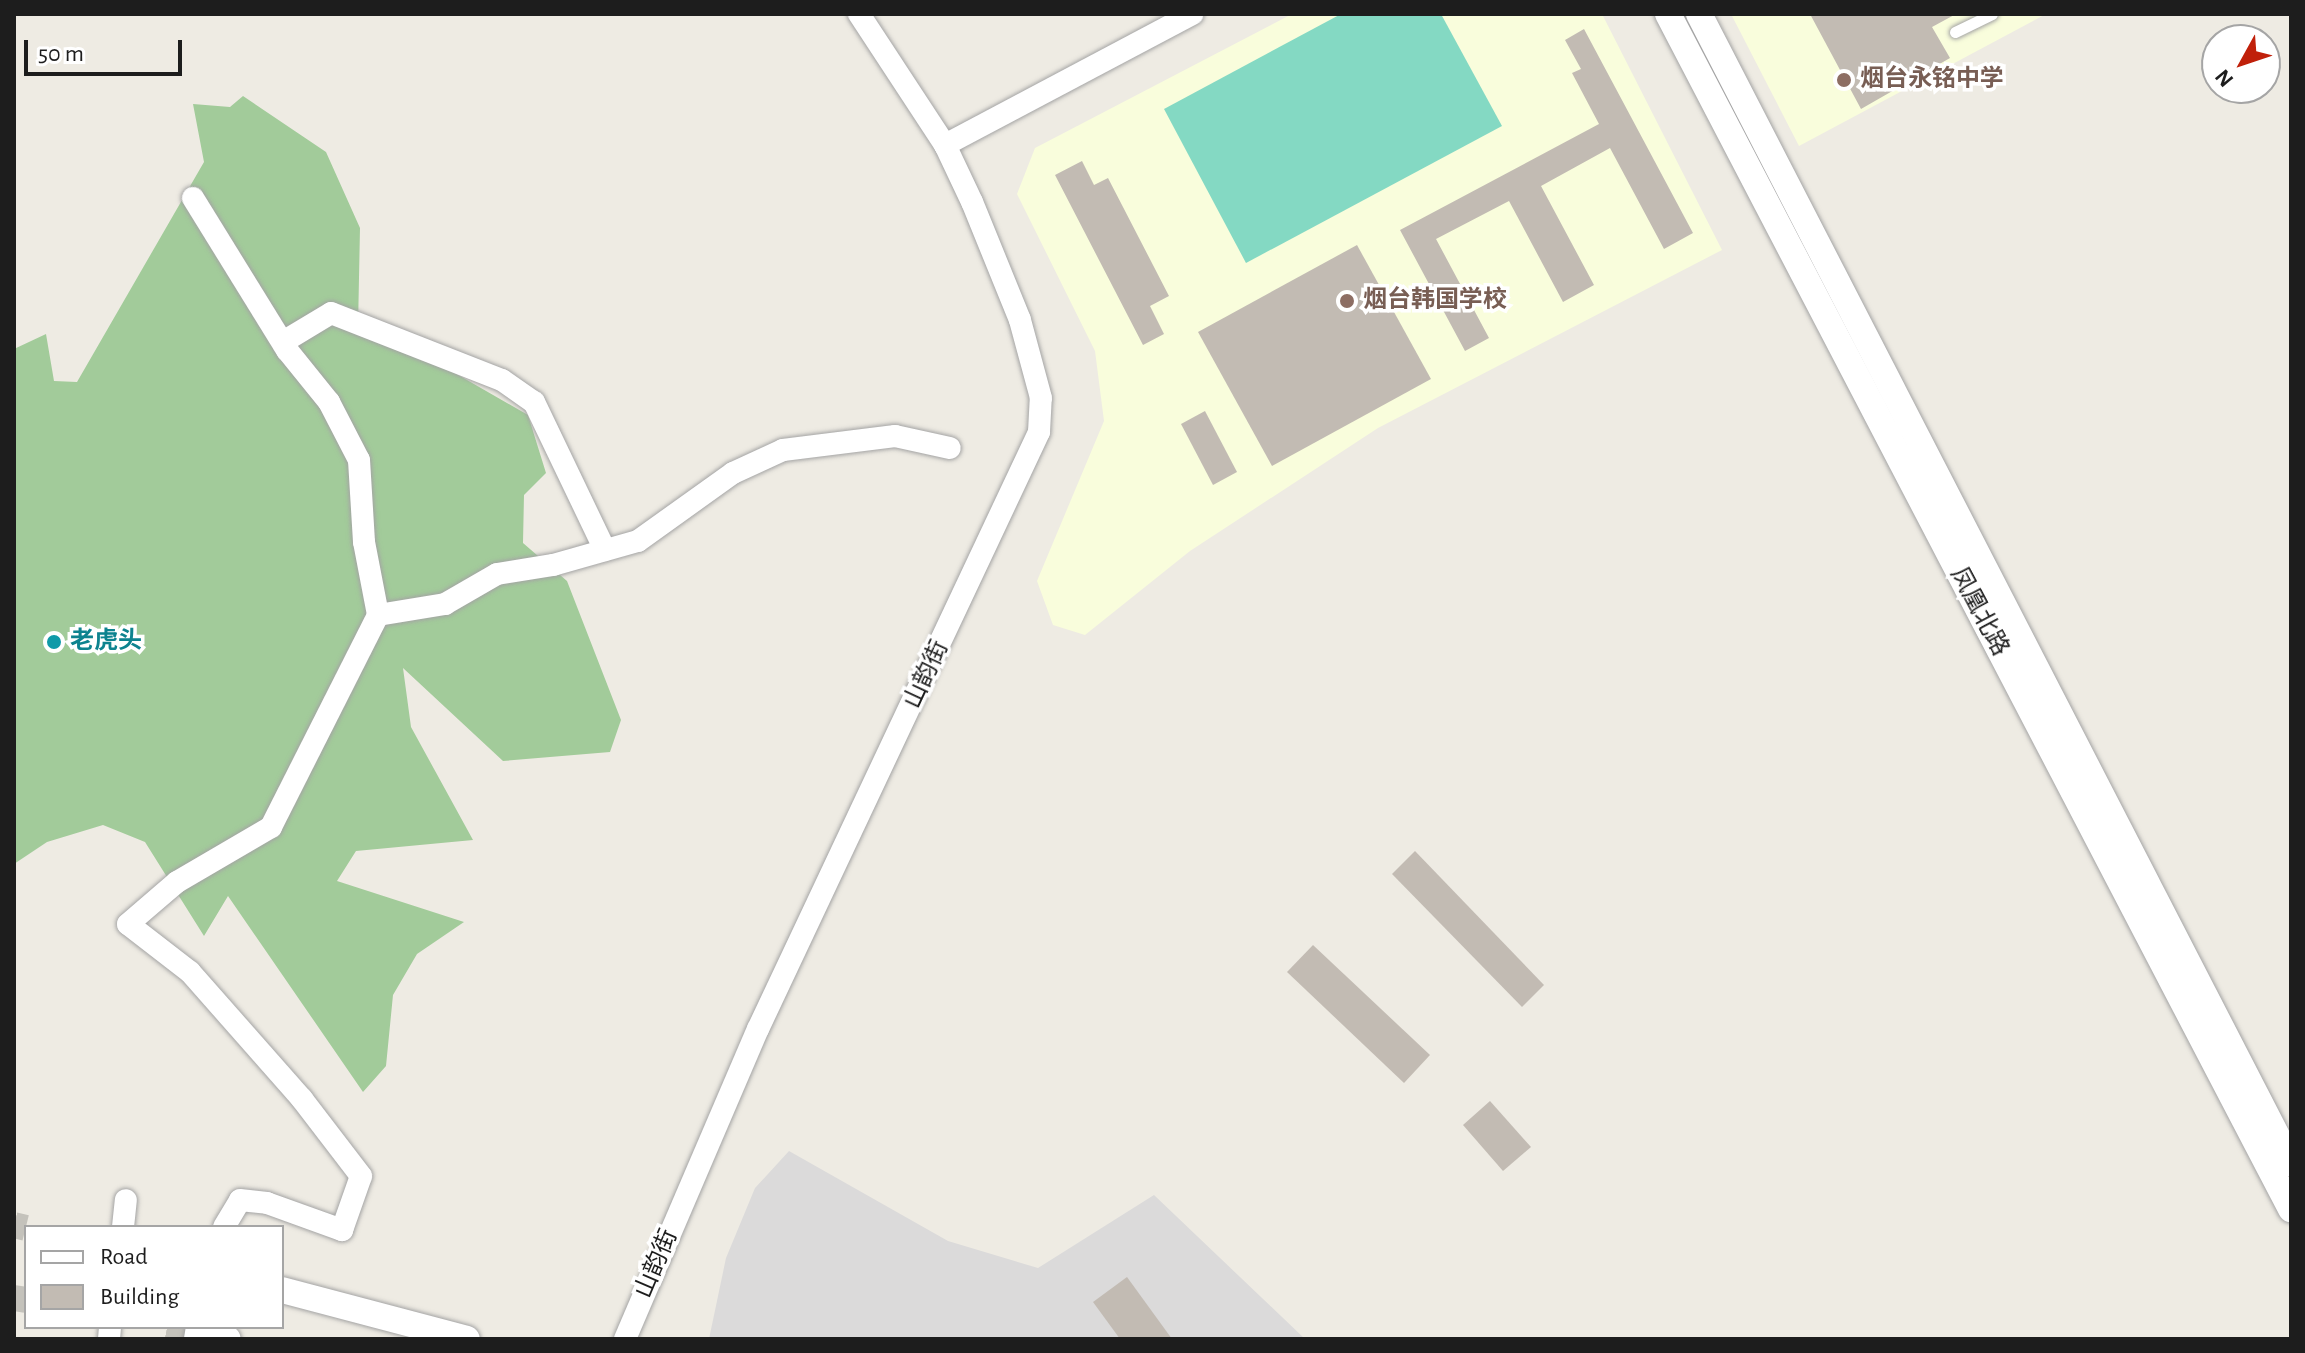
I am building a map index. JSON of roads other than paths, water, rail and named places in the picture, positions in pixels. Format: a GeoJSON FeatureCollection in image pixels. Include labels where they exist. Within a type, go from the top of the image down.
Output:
{"type":"FeatureCollection","features":[{"type":"Feature","properties":{"kind":"street","name":"山韵街"},"geometry":{"type":"LineString","coordinates":[[625,1339],[758,1029],[1039,432],[1041,398],[1020,320],[945,145],[859,14]]}},
{"type":"Feature","properties":{"kind":"street"},"geometry":{"type":"LineString","coordinates":[[945,145],[1192,14]]}},
{"type":"Feature","properties":{"kind":"street","name":"凤凰北路"},"geometry":{"type":"LineString","coordinates":[[1668,14],[2291,1209]]}},
{"type":"Feature","properties":{"kind":"street","name":"凤凰北路"},"geometry":{"type":"LineString","coordinates":[[1699,14],[2291,1163]]}},
{"type":"Feature","properties":{"kind":"street"},"geometry":{"type":"LineString","coordinates":[[193,198],[283,342],[329,402],[359,460],[364,542],[378,615],[271,827],[177,882],[128,924],[190,972],[302,1099],[361,1176],[342,1230],[267,1203],[240,1200],[225,1225]]}},
{"type":"Feature","properties":{"kind":"street"},"geometry":{"type":"LineString","coordinates":[[283,342],[331,313],[502,380],[534,402],[605,550]]}},
{"type":"Feature","properties":{"kind":"street"},"geometry":{"type":"LineString","coordinates":[[378,615],[445,604],[497,574],[638,541],[733,473],[783,450],[895,436],[950,448]]}},
{"type":"Feature","properties":{"kind":"street"},"geometry":{"type":"LineString","coordinates":[[123,1225],[126,1200]]}},
{"type":"Feature","properties":{"kind":"street"},"geometry":{"type":"LineString","coordinates":[[284,1291],[467,1339]]}},
{"type":"Feature","properties":{"kind":"lane"},"geometry":{"type":"LineString","coordinates":[[1955,32],[1992,14]]}},
{"type":"Feature","properties":{"kind":"tunnel"},"geometry":{"type":"LineString","coordinates":[[14,1225],[24,1228]]}},
{"type":"Feature","properties":{"kind":"tunnel"},"geometry":{"type":"LineString","coordinates":[[14,1298],[24,1300]]}},
{"type":"Feature","properties":{"kind":"tunnel"},"geometry":{"type":"LineString","coordinates":[[178,1329],[209,1335]]}},
{"type":"Feature","properties":{"kind":"place","name":"烟台永铭中学"},"geometry":{"type":"Point","coordinates":[1844,80]}},
{"type":"Feature","properties":{"kind":"place","name":"烟台韩国学校"},"geometry":{"type":"Point","coordinates":[1347,301]}},
{"type":"Feature","properties":{"kind":"place","name":"老虎头"},"geometry":{"type":"Point","coordinates":[54,642]}}]}
